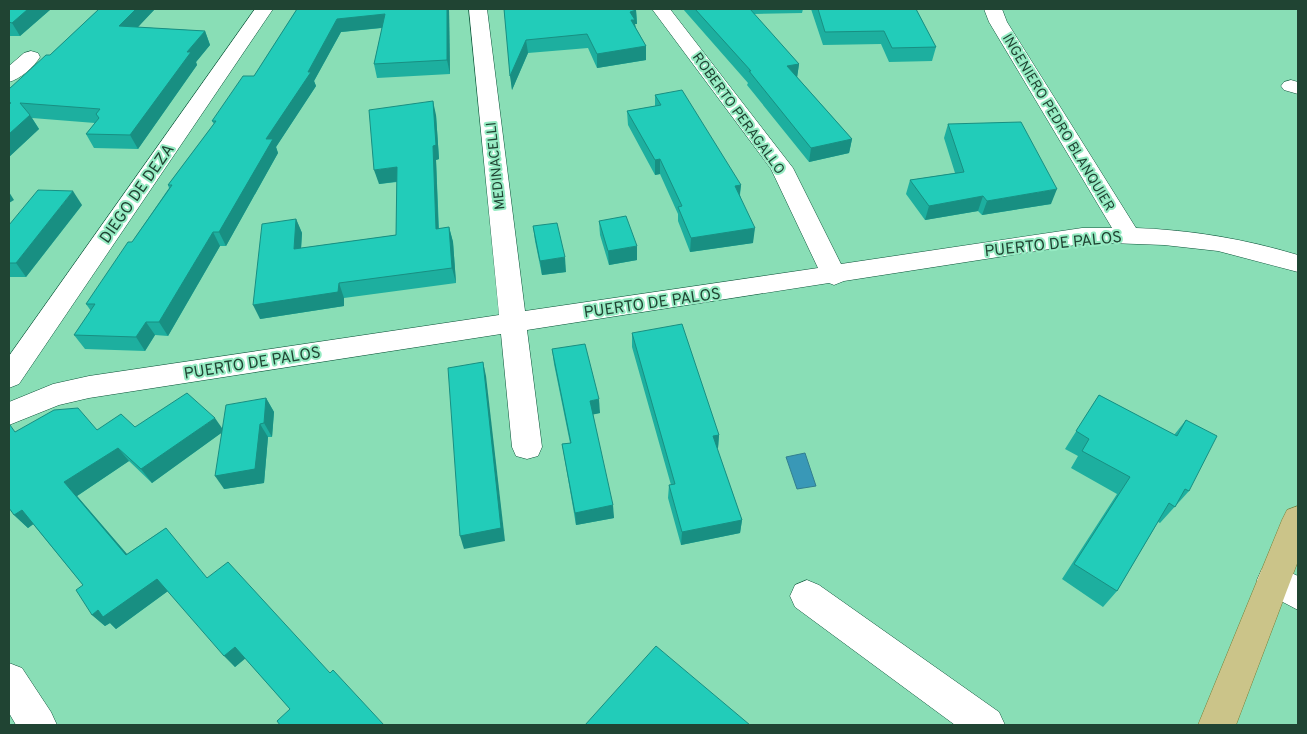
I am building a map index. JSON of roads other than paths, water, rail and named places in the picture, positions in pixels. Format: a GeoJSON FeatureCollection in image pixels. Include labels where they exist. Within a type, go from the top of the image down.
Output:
{"type":"FeatureCollection","features":[{"type":"Feature","properties":{"kind":"main road"},"geometry":{"type":"LineString","coordinates":[[1217,725],[1286,587],[1298,520]]}},
{"type":"Feature","properties":{"kind":"street","name":"DIEGO DE DEZA"},"geometry":{"type":"LineString","coordinates":[[9,377],[264,9]]}},
{"type":"Feature","properties":{"kind":"street","name":"MEDINACELLI"},"geometry":{"type":"LineString","coordinates":[[478,9],[526,447]]}},
{"type":"Feature","properties":{"kind":"street","name":"ROBERTO PERAGALLO"},"geometry":{"type":"LineString","coordinates":[[661,9],[782,168],[834,276]]}},
{"type":"Feature","properties":{"kind":"street","name":"INGENIERO PEDRO BLANQUIER"},"geometry":{"type":"LineString","coordinates":[[993,9],[1003,30],[1128,234]]}},
{"type":"Feature","properties":{"kind":"street"},"geometry":{"type":"LineString","coordinates":[[9,76],[30,56]]}},
{"type":"Feature","properties":{"kind":"street","name":"PUERTO DE PALOS"},"geometry":{"type":"LineString","coordinates":[[9,414],[53,395],[89,387],[834,276],[1001,247],[1082,236],[1128,234],[1182,237],[1236,247],[1298,264]]}},
{"type":"Feature","properties":{"kind":"street"},"geometry":{"type":"LineString","coordinates":[[807,596],[986,725]]}},
{"type":"Feature","properties":{"kind":"street"},"geometry":{"type":"LineString","coordinates":[[9,681],[38,725]]}},
{"type":"Feature","properties":{"kind":"water"},"geometry":{"type":"Polygon","coordinates":[[[805,453],[816,486],[797,489],[786,457],[805,453]]]}}]}
